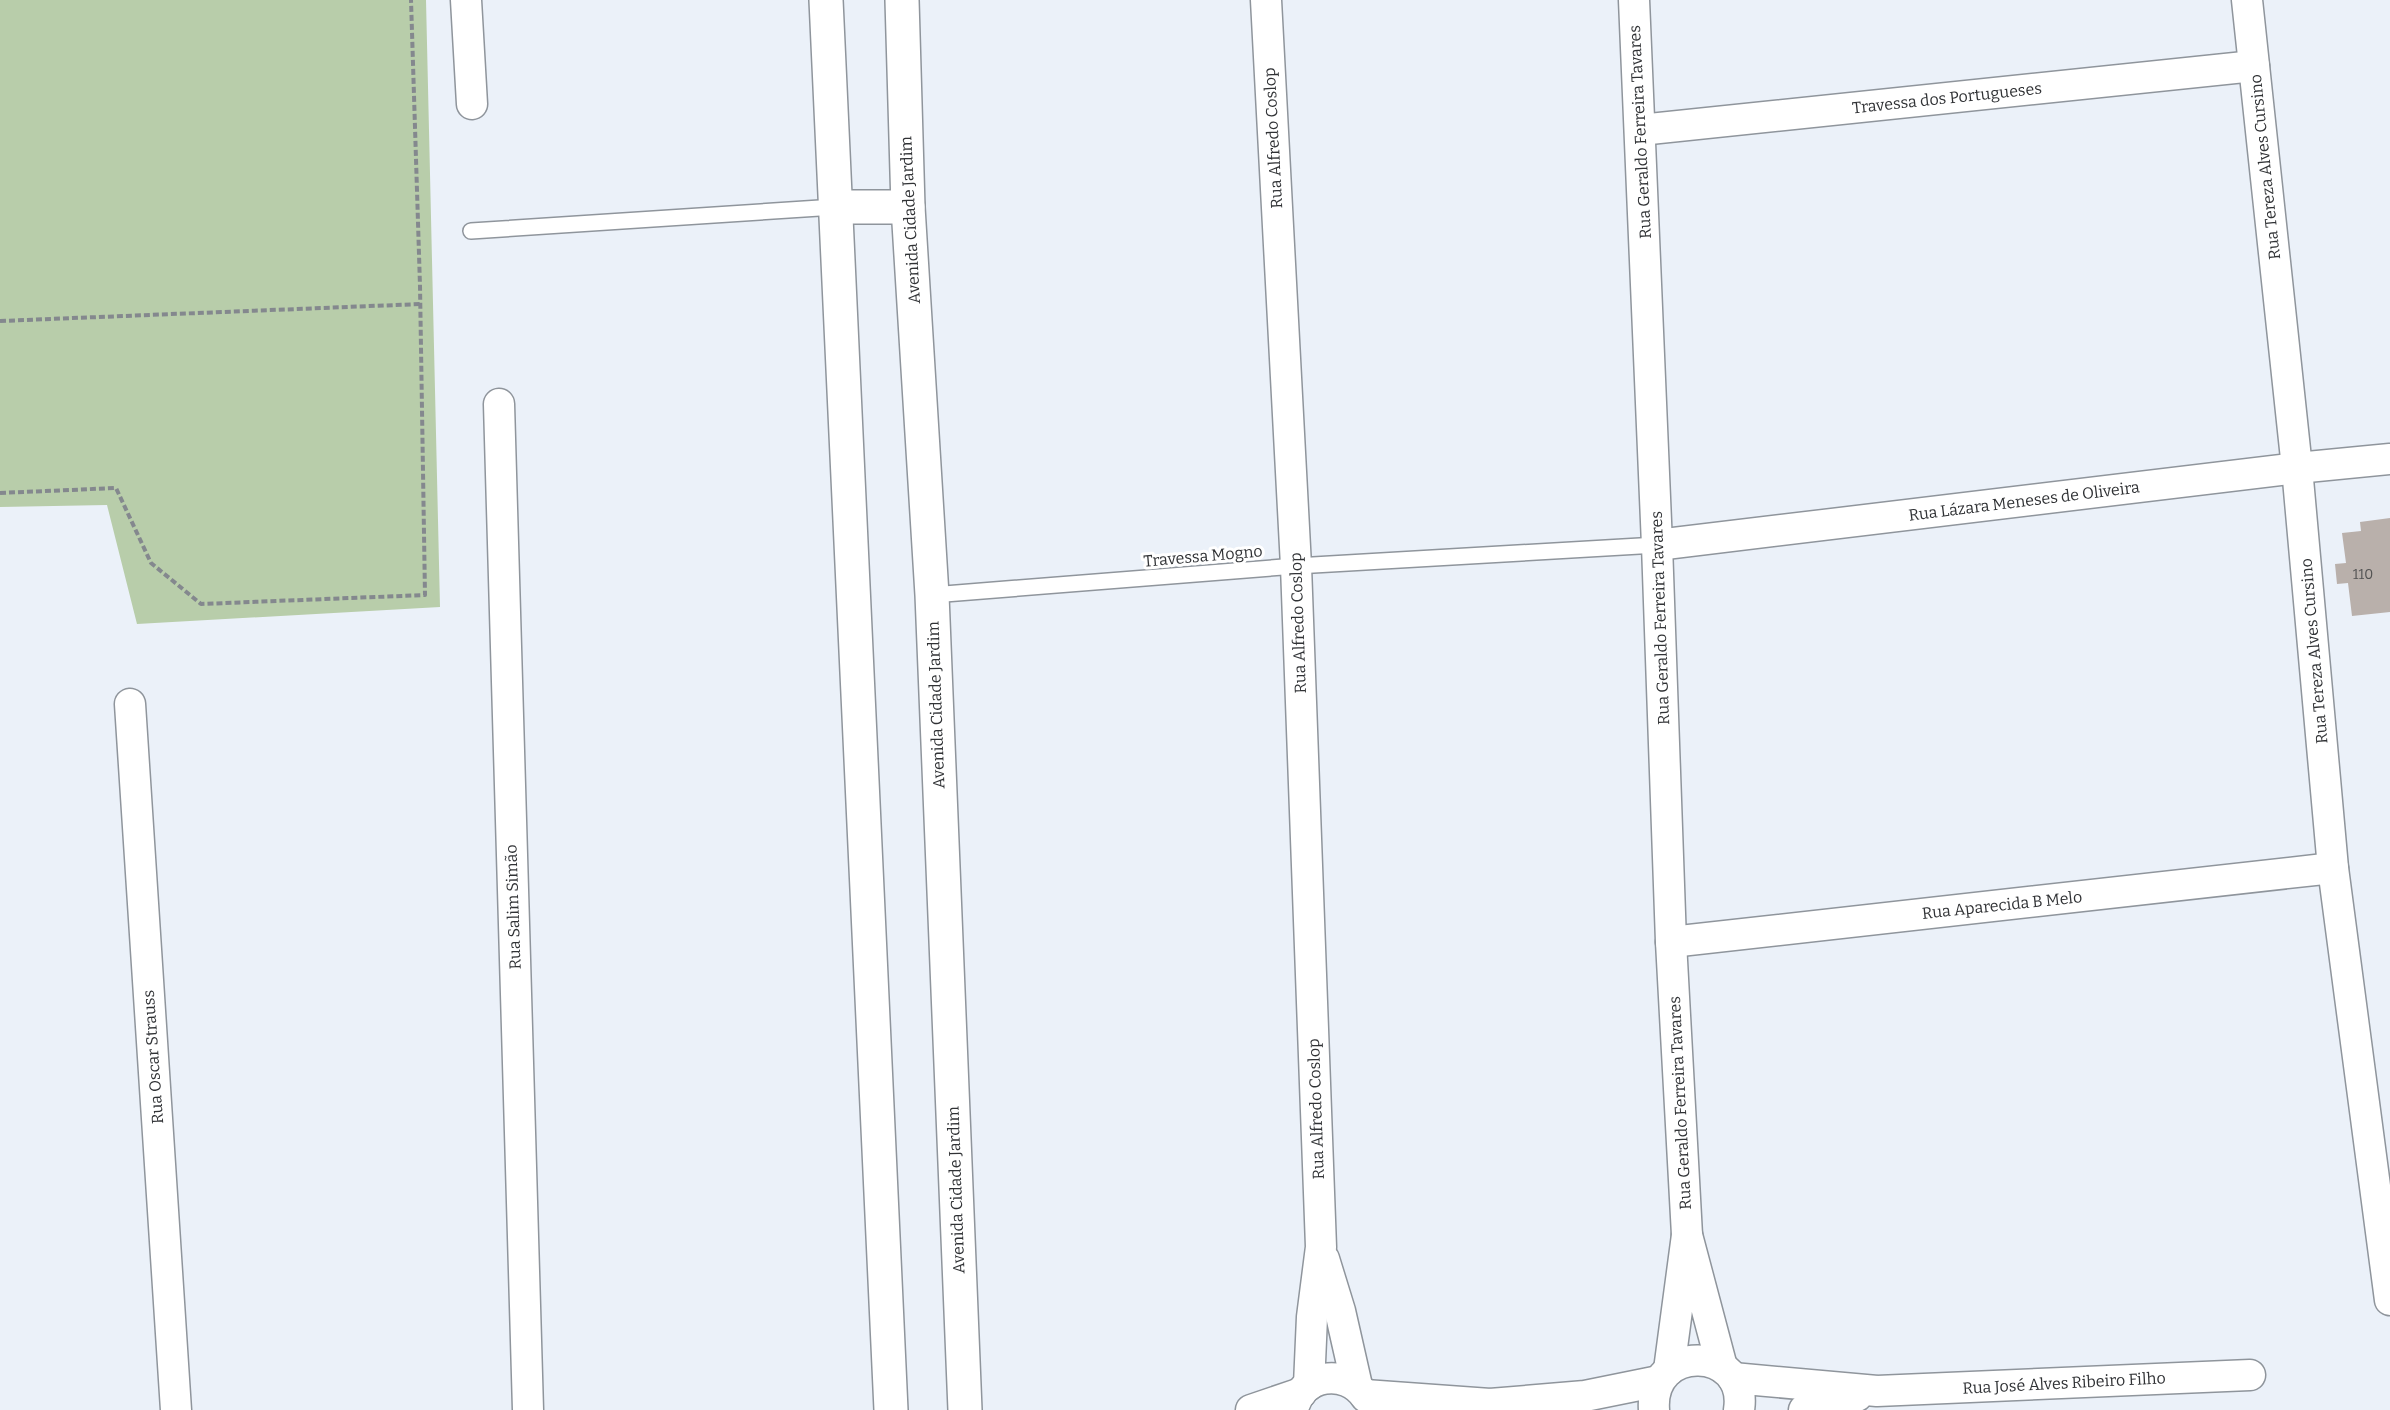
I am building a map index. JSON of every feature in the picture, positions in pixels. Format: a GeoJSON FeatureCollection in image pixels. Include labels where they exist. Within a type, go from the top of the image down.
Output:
{"type":"FeatureCollection","features":[{"type":"Feature","properties":{"kind":"main road"},"geometry":{"type":"LineString","coordinates":[[826,0],[891,1410]]}},
{"type":"Feature","properties":{"kind":"main road","name":"Avenida Cidade Jardim"},"geometry":{"type":"LineString","coordinates":[[902,0],[908,207],[932,595],[965,1410]]}},
{"type":"Feature","properties":{"kind":"main road"},"geometry":{"type":"LineString","coordinates":[[835,207],[908,207]]}},
{"type":"Feature","properties":{"kind":"street"},"geometry":{"type":"LineString","coordinates":[[466,0],[472,104]]}},
{"type":"Feature","properties":{"kind":"street","name":"Rua Alfredo Coslop"},"geometry":{"type":"LineString","coordinates":[[1266,0],[1296,566],[1321,1247]]}},
{"type":"Feature","properties":{"kind":"street","name":"Rua Geraldo Ferreira Tavares"},"geometry":{"type":"LineString","coordinates":[[1634,0],[1671,942],[1687,1235]]}},
{"type":"Feature","properties":{"kind":"street","name":"Rua Tereza Alves Cursino"},"geometry":{"type":"LineString","coordinates":[[2247,0],[2297,468],[2333,868],[2385,1219],[2390,1300]]}},
{"type":"Feature","properties":{"kind":"street","name":"Travessa dos Portugueses"},"geometry":{"type":"LineString","coordinates":[[1640,130],[2254,66]]}},
{"type":"Feature","properties":{"kind":"street","name":"Rua Salim Simão"},"geometry":{"type":"LineString","coordinates":[[499,404],[528,1410]]}},
{"type":"Feature","properties":{"kind":"street","name":"Rua Lázara Meneses de Oliveira"},"geometry":{"type":"LineString","coordinates":[[1657,545],[2297,468],[2390,459]]}},
{"type":"Feature","properties":{"kind":"street","name":"Rua Oscar Strauss"},"geometry":{"type":"LineString","coordinates":[[130,704],[176,1410]]}},
{"type":"Feature","properties":{"kind":"street","name":"Rua Aparecida B Melo"},"geometry":{"type":"LineString","coordinates":[[1671,942],[2333,868]]}},
{"type":"Feature","properties":{"kind":"street"},"geometry":{"type":"LineString","coordinates":[[1687,1235],[1727,1373],[1738,1390],[1739,1410]]}},
{"type":"Feature","properties":{"kind":"street"},"geometry":{"type":"LineString","coordinates":[[1654,1410],[1654,1395],[1664,1375],[1687,1235]]}},
{"type":"Feature","properties":{"kind":"street"},"geometry":{"type":"LineString","coordinates":[[1301,1396],[1321,1247]]}},
{"type":"Feature","properties":{"kind":"street"},"geometry":{"type":"LineString","coordinates":[[1321,1247],[1364,1397]]}},
{"type":"Feature","properties":{"kind":"street","name":"Rua José Alves Ribeiro Filho"},"geometry":{"type":"LineString","coordinates":[[1664,1375],[1681,1363],[1695,1359],[1709,1361],[1727,1373],[1877,1391],[2056,1397],[2250,1375]]}},
{"type":"Feature","properties":{"kind":"street"},"geometry":{"type":"LineString","coordinates":[[1251,1410],[1301,1396],[1320,1379],[1333,1377],[1346,1380],[1364,1397],[1490,1404],[1585,1395],[1664,1375]]}},
{"type":"Feature","properties":{"kind":"street","name":"Rua José Alves Ribeiro Filho"},"geometry":{"type":"LineString","coordinates":[[1804,1410],[1877,1391]]}},
{"type":"Feature","properties":{"kind":"lane"},"geometry":{"type":"LineString","coordinates":[[471,231],[835,207]]}},
{"type":"Feature","properties":{"kind":"lane","name":"Travessa Mogno"},"geometry":{"type":"LineString","coordinates":[[932,595],[1296,566],[1657,545]]}},
{"type":"Feature","properties":{"kind":"path"},"geometry":{"type":"LineString","coordinates":[[0,493],[116,488],[151,563],[201,604],[425,595],[421,304],[411,0]]}},
{"type":"Feature","properties":{"kind":"path"},"geometry":{"type":"LineString","coordinates":[[0,321],[421,304]]}},
{"type":"Feature","properties":{"kind":"green space"},"geometry":{"type":"Polygon","coordinates":[[[0,0],[426,0],[440,607],[137,624],[107,505],[0,507],[0,0]]]}},
{"type":"Feature","properties":{"kind":"building"},"geometry":{"type":"Polygon","coordinates":[[[2390,518],[2390,612],[2352,616],[2348,583],[2337,584],[2335,564],[2346,563],[2342,533],[2361,531],[2360,522],[2390,518]]]}}]}
